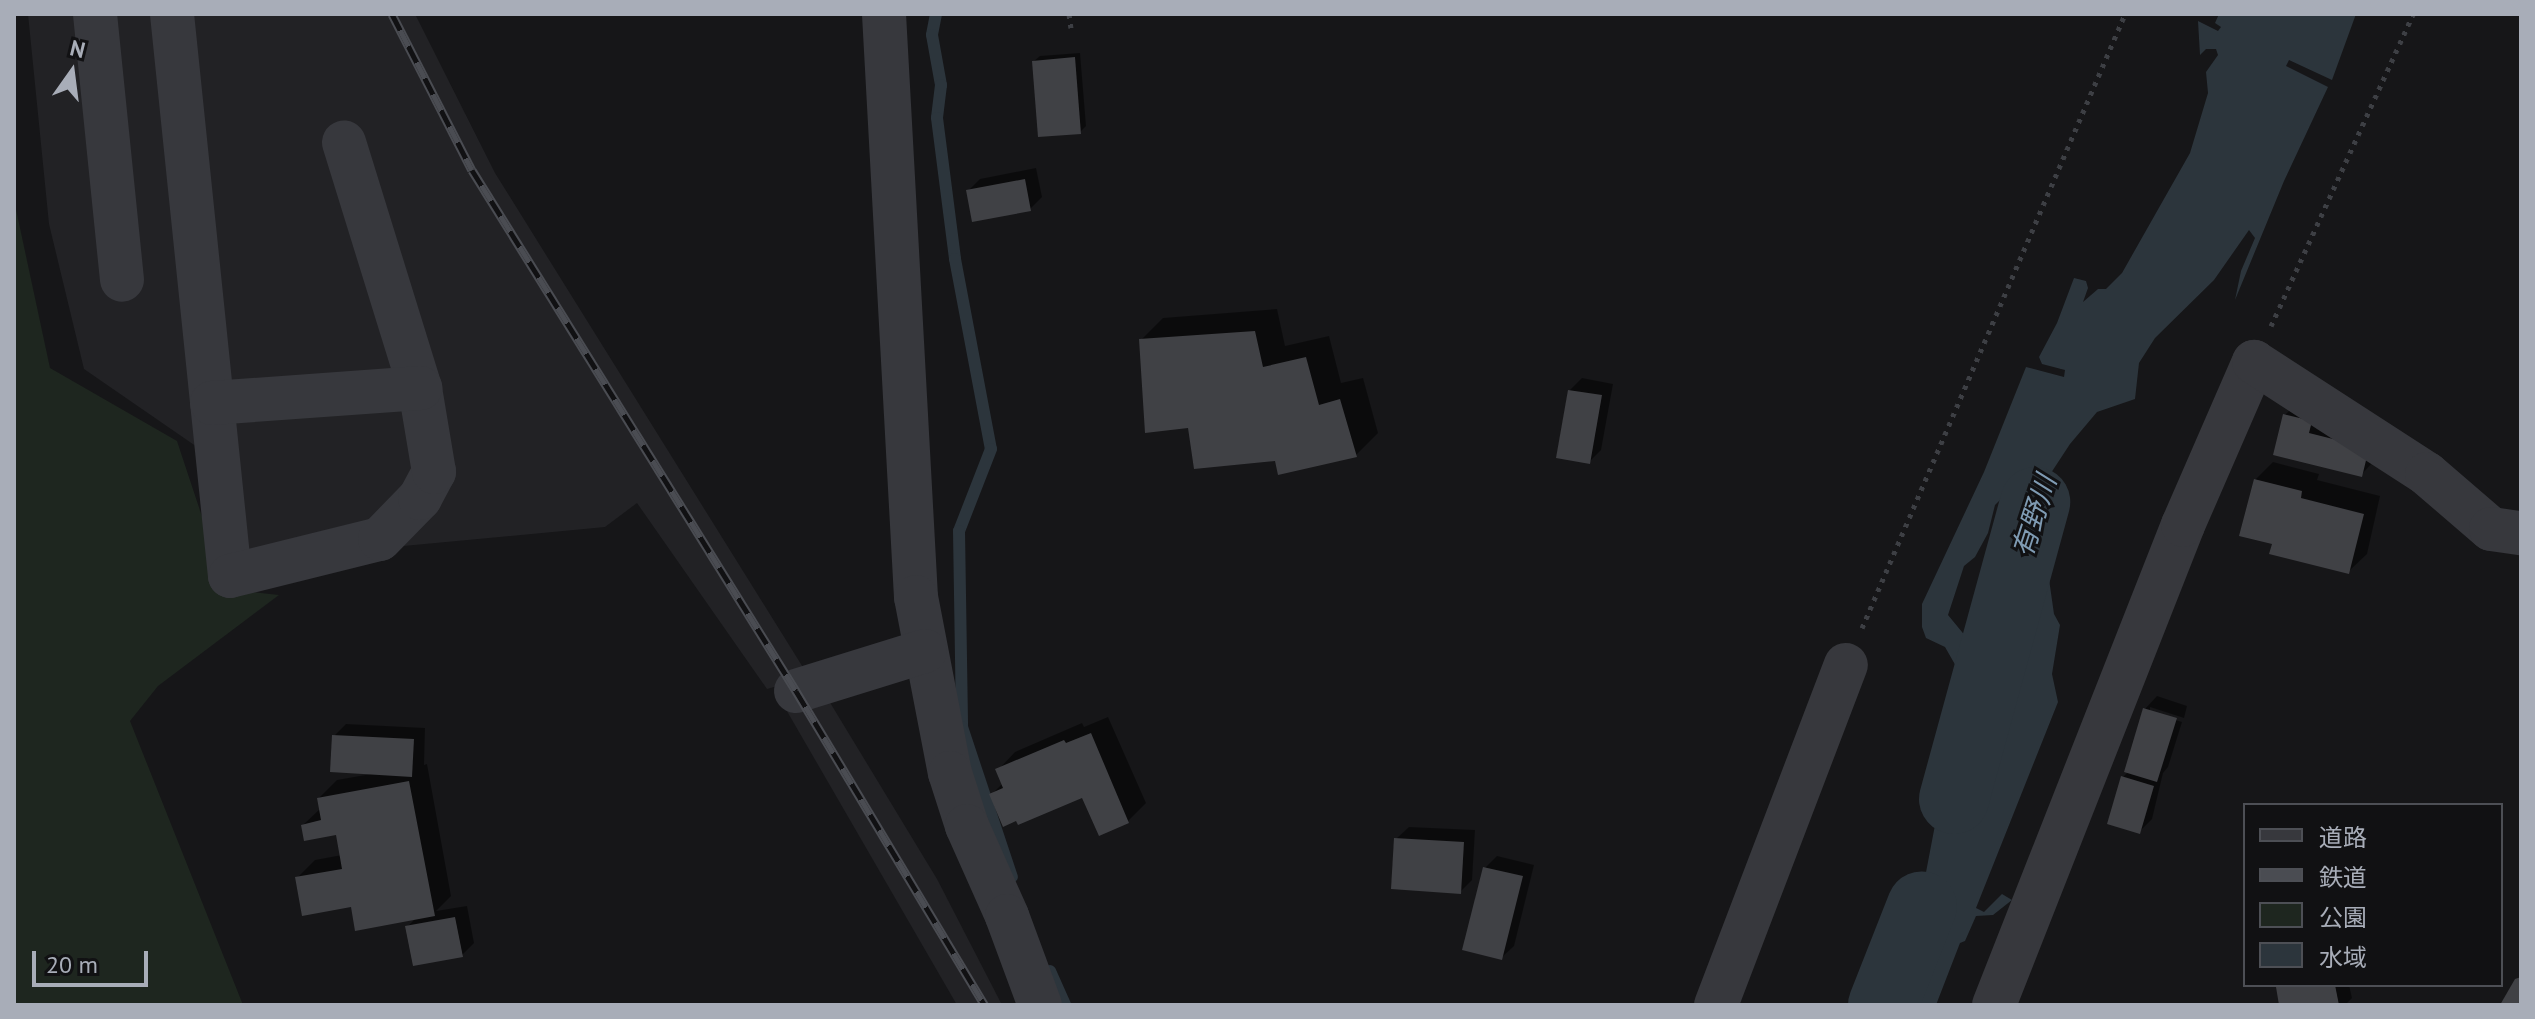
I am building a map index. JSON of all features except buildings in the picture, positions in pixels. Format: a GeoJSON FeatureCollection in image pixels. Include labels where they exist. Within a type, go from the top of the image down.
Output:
{"type":"FeatureCollection","features":[{"type":"Feature","properties":{"kind":"street"},"geometry":{"type":"LineString","coordinates":[[95,14],[122,280]]}},
{"type":"Feature","properties":{"kind":"street"},"geometry":{"type":"LineString","coordinates":[[172,14],[230,576],[380,539],[420,498],[434,472],[420,388],[344,142]]}},
{"type":"Feature","properties":{"kind":"street"},"geometry":{"type":"LineString","coordinates":[[884,14],[916,597],[950,773],[962,813],[1040,1005]]}},
{"type":"Feature","properties":{"kind":"street"},"geometry":{"type":"LineString","coordinates":[[1994,1005],[2183,525],[2254,362],[2427,474],[2491,529],[2521,533]]}},
{"type":"Feature","properties":{"kind":"street"},"geometry":{"type":"LineString","coordinates":[[212,403],[420,388]]}},
{"type":"Feature","properties":{"kind":"street"},"geometry":{"type":"LineString","coordinates":[[796,691],[925,651]]}},
{"type":"Feature","properties":{"kind":"street"},"geometry":{"type":"LineString","coordinates":[[1716,1005],[1846,665]]}},
{"type":"Feature","properties":{"kind":"path"},"geometry":{"type":"LineString","coordinates":[[1069,14],[1071,28]]}},
{"type":"Feature","properties":{"kind":"path"},"geometry":{"type":"LineString","coordinates":[[1846,665],[2125,14]]}},
{"type":"Feature","properties":{"kind":"path"},"geometry":{"type":"LineString","coordinates":[[2254,362],[2413,14]]}},
{"type":"Feature","properties":{"kind":"shaded area"},"geometry":{"type":"Polygon","coordinates":[[[28,14],[415,14],[495,173],[809,677],[767,689],[637,503],[605,527],[244,561],[229,469],[84,369],[49,224],[28,14]]]}},
{"type":"Feature","properties":{"kind":"shaded area"},"geometry":{"type":"Polygon","coordinates":[[[823,691],[937,879],[1002,1005],[957,1005],[784,706],[823,691]]]}},
{"type":"Feature","properties":{"kind":"green space"},"geometry":{"type":"Polygon","coordinates":[[[14,200],[50,368],[177,441],[226,589],[279,595],[158,686],[130,721],[243,1005],[14,1005],[14,200]]]}},
{"type":"Feature","properties":{"kind":"water"},"geometry":{"type":"Polygon","coordinates":[[[2219,14],[2356,14],[2332,80],[2289,60],[2286,66],[2328,87],[2284,181],[2235,300],[2241,271],[2255,238],[2249,230],[2214,280],[2155,338],[2139,363],[2135,399],[2097,412],[2049,476],[2029,536],[2033,549],[2048,572],[2054,614],[2060,625],[2052,674],[2058,702],[1976,908],[1984,912],[2002,894],[2012,900],[1993,915],[1976,916],[1965,941],[1960,943],[1936,1005],[1884,1005],[1913,906],[1923,888],[1939,804],[1938,777],[1957,760],[1957,668],[1945,647],[1926,638],[1922,627],[1922,604],[1984,472],[2026,367],[2064,377],[2065,370],[2042,364],[2039,357],[2057,323],[2074,278],[2086,281],[2088,288],[2083,302],[2098,289],[2106,289],[2122,273],[2190,153],[2208,93],[2206,72],[2218,55],[2216,49],[2206,49],[2200,55],[2198,21],[2218,31],[2221,27],[2215,23],[2219,14]],[[2003,497],[1995,505],[1988,533],[1975,557],[1964,566],[1948,615],[1976,649],[1979,661],[1972,696],[1986,715],[1977,734],[1980,743],[1989,740],[2013,649],[2009,571],[1999,551],[1998,520],[2006,505],[2003,497]]]}},
{"type":"Feature","properties":{"kind":"waterway"},"geometry":{"type":"LineString","coordinates":[[936,14],[932,35],[941,85],[937,118],[955,259],[991,449],[959,531],[962,727],[1012,877]]}},
{"type":"Feature","properties":{"kind":"waterway","name":"有野川"},"geometry":{"type":"LineString","coordinates":[[1954,799],[2035,502]]}},
{"type":"Feature","properties":{"kind":"waterway","name":"有野川"},"geometry":{"type":"LineString","coordinates":[[1883,1005],[1922,906]]}},
{"type":"Feature","properties":{"kind":"waterway"},"geometry":{"type":"LineString","coordinates":[[1050,971],[1065,1005]]}},
{"type":"Feature","properties":{"kind":"railway"},"geometry":{"type":"LineString","coordinates":[[392,14],[472,170],[796,691],[985,1005]]}}]}
